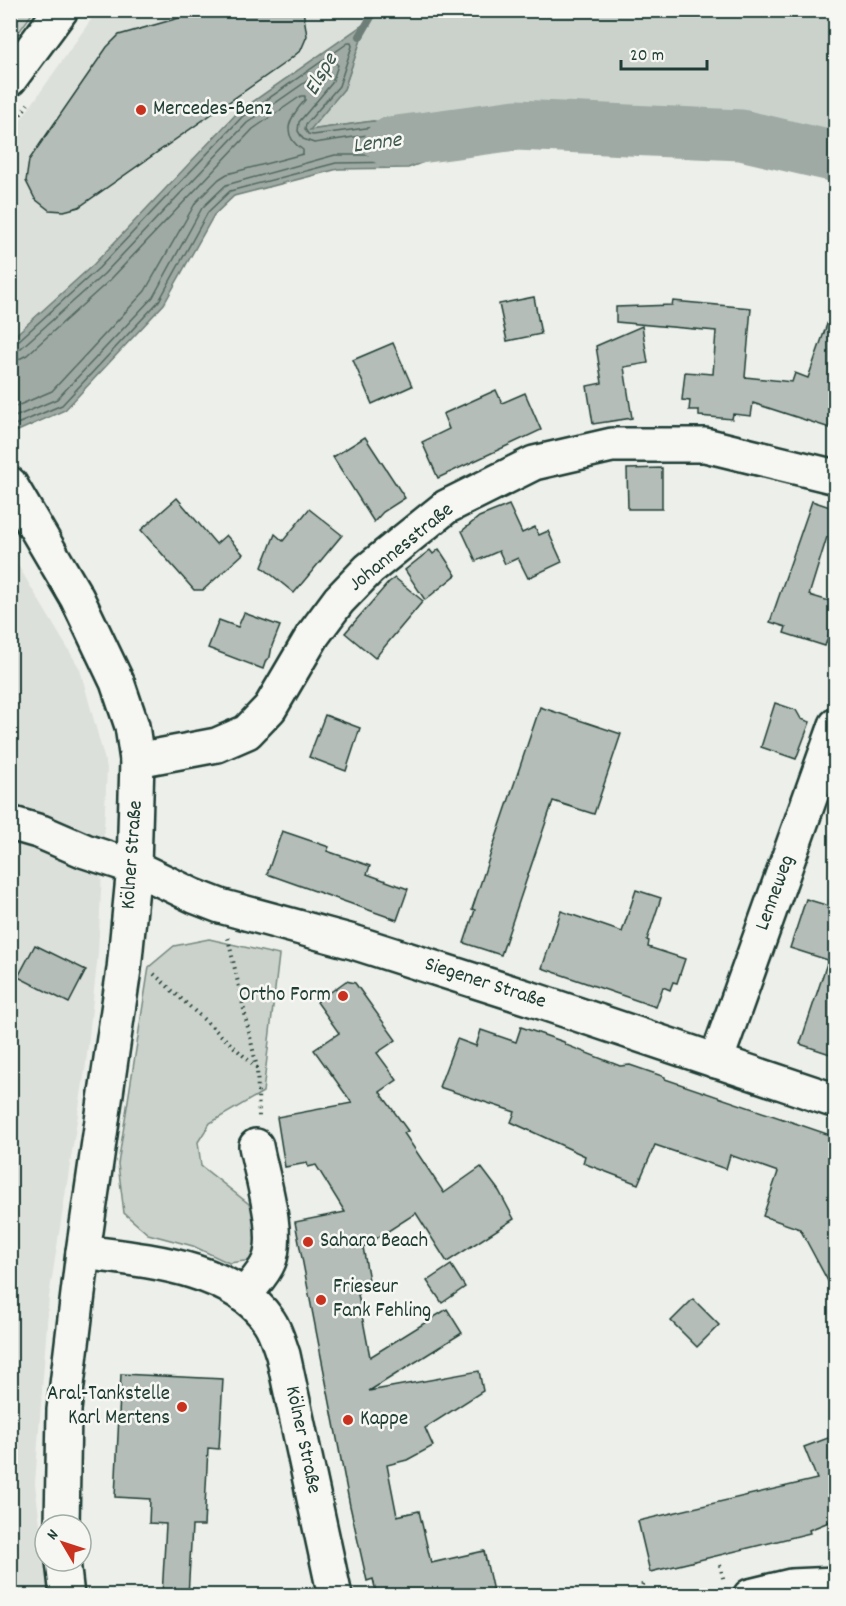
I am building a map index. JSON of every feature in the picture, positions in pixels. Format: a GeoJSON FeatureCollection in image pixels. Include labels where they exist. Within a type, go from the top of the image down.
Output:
{"type":"FeatureCollection","features":[{"type":"Feature","properties":{"kind":"street"},"geometry":{"type":"LineString","coordinates":[[10,79],[61,10]]}},
{"type":"Feature","properties":{"kind":"street","name":"Johannesstraße"},"geometry":{"type":"LineString","coordinates":[[137,760],[218,746],[247,732],[270,708],[313,635],[339,600],[369,569],[446,507],[534,463],[612,445],[705,445],[836,477]]}},
{"type":"Feature","properties":{"kind":"street","name":"Kölner Straße"},"geometry":{"type":"LineString","coordinates":[[10,484],[77,598],[117,682],[126,704],[137,760],[134,867],[124,969],[83,1252],[64,1410],[62,1513]]}},
{"type":"Feature","properties":{"kind":"street","name":"Lenneweg"},"geometry":{"type":"LineString","coordinates":[[716,1061],[836,725]]}},
{"type":"Feature","properties":{"kind":"street","name":"Siegener Straße"},"geometry":{"type":"LineString","coordinates":[[10,823],[41,831],[86,851],[134,867],[220,906],[353,942],[538,1001],[836,1101]]}},
{"type":"Feature","properties":{"kind":"street"},"geometry":{"type":"LineString","coordinates":[[244,1296],[268,1264],[272,1250],[273,1234],[256,1146]]}},
{"type":"Feature","properties":{"kind":"street","name":"Kölner Straße"},"geometry":{"type":"LineString","coordinates":[[83,1252],[175,1266],[220,1282],[244,1296],[268,1320],[283,1355],[335,1596]]}},
{"type":"Feature","properties":{"kind":"street"},"geometry":{"type":"LineString","coordinates":[[64,1573],[67,1596]]}},
{"type":"Feature","properties":{"kind":"street"},"geometry":{"type":"LineString","coordinates":[[738,1591],[836,1584]]}},
{"type":"Feature","properties":{"kind":"path"},"geometry":{"type":"LineString","coordinates":[[220,906],[257,1068],[260,1105],[256,1146]]}},
{"type":"Feature","properties":{"kind":"path"},"geometry":{"type":"LineString","coordinates":[[124,969],[154,974],[257,1068]]}},
{"type":"Feature","properties":{"kind":"path"},"geometry":{"type":"LineString","coordinates":[[720,1565],[738,1591]]}},
{"type":"Feature","properties":{"kind":"path"},"geometry":{"type":"LineString","coordinates":[[637,1596],[644,1581]]}},
{"type":"Feature","properties":{"kind":"shaded area"},"geometry":{"type":"Polygon","coordinates":[[[10,11],[34,11],[11,43],[10,11]]]}},
{"type":"Feature","properties":{"kind":"shaded area"},"geometry":{"type":"Polygon","coordinates":[[[97,11],[374,11],[367,22],[238,112],[102,256],[11,339],[11,134],[97,11]]]}},
{"type":"Feature","properties":{"kind":"shaded area"},"geometry":{"type":"Polygon","coordinates":[[[374,11],[835,11],[835,159],[811,153],[490,137],[373,121],[309,130],[344,89],[367,22],[374,11]]]}},
{"type":"Feature","properties":{"kind":"shaded area"},"geometry":{"type":"Polygon","coordinates":[[[10,552],[80,669],[107,768],[98,954],[86,1064],[49,1297],[35,1484],[39,1513],[33,1513],[33,1573],[46,1573],[49,1596],[10,1595],[10,552]]]}},
{"type":"Feature","properties":{"kind":"shaded area"},"geometry":{"type":"Polygon","coordinates":[[[209,939],[279,955],[263,1092],[210,1123],[198,1142],[201,1166],[254,1208],[261,1245],[252,1260],[229,1263],[193,1246],[148,1234],[124,1213],[118,1164],[149,967],[174,946],[209,939]]]}},
{"type":"Feature","properties":{"kind":"water"},"geometry":{"type":"Polygon","coordinates":[[[367,22],[344,89],[310,130],[373,121],[490,137],[408,168],[338,169],[234,196],[214,215],[164,304],[65,410],[11,434],[11,339],[94,264],[238,112],[367,22]]]}},
{"type":"Feature","properties":{"kind":"building","name":"Mercedes-Benz"},"geometry":{"type":"Polygon","coordinates":[[[207,10],[303,10],[307,36],[301,50],[289,60],[79,207],[64,211],[49,210],[35,199],[26,181],[29,160],[107,47],[119,35],[207,10]]]}},
{"type":"Feature","properties":{"kind":"building"},"geometry":{"type":"Polygon","coordinates":[[[534,297],[541,334],[507,341],[499,304],[534,297]]]}},
{"type":"Feature","properties":{"kind":"building"},"geometry":{"type":"Polygon","coordinates":[[[673,301],[751,308],[745,377],[792,382],[795,373],[808,378],[832,310],[836,311],[836,430],[753,403],[751,416],[733,414],[732,419],[699,416],[699,410],[689,410],[690,401],[682,400],[685,372],[713,374],[716,331],[616,322],[616,307],[672,305],[673,301]]]}},
{"type":"Feature","properties":{"kind":"building"},"geometry":{"type":"Polygon","coordinates":[[[642,326],[648,363],[624,367],[632,418],[593,424],[587,386],[602,383],[596,346],[642,326]]]}},
{"type":"Feature","properties":{"kind":"building"},"geometry":{"type":"Polygon","coordinates":[[[393,343],[412,386],[372,404],[353,360],[393,343]]]}},
{"type":"Feature","properties":{"kind":"building"},"geometry":{"type":"Polygon","coordinates":[[[496,390],[502,403],[525,393],[541,430],[438,478],[422,442],[449,429],[443,414],[496,390]]]}},
{"type":"Feature","properties":{"kind":"building"},"geometry":{"type":"Polygon","coordinates":[[[365,437],[405,498],[383,512],[374,522],[333,457],[365,437]]]}},
{"type":"Feature","properties":{"kind":"building"},"geometry":{"type":"Polygon","coordinates":[[[662,468],[662,509],[628,509],[627,469],[662,468]]]}},
{"type":"Feature","properties":{"kind":"building"},"geometry":{"type":"Polygon","coordinates":[[[177,498],[216,544],[226,535],[243,554],[203,590],[194,590],[141,530],[177,498]]]}},
{"type":"Feature","properties":{"kind":"building"},"geometry":{"type":"Polygon","coordinates":[[[812,501],[836,509],[836,540],[827,537],[809,595],[836,603],[836,612],[825,646],[784,633],[786,627],[770,622],[812,501]]]}},
{"type":"Feature","properties":{"kind":"building"},"geometry":{"type":"Polygon","coordinates":[[[509,505],[522,533],[535,527],[539,535],[548,531],[562,562],[528,578],[518,558],[505,564],[499,551],[476,561],[462,531],[479,517],[509,505]]]}},
{"type":"Feature","properties":{"kind":"building"},"geometry":{"type":"Polygon","coordinates":[[[309,509],[342,535],[294,593],[262,567],[275,534],[283,541],[309,509]]]}},
{"type":"Feature","properties":{"kind":"building"},"geometry":{"type":"Polygon","coordinates":[[[439,549],[456,575],[425,600],[405,570],[430,550],[433,554],[439,549]]]}},
{"type":"Feature","properties":{"kind":"building"},"geometry":{"type":"Polygon","coordinates":[[[395,578],[423,601],[375,658],[345,633],[395,578]]]}},
{"type":"Feature","properties":{"kind":"building"},"geometry":{"type":"Polygon","coordinates":[[[244,613],[280,626],[270,657],[266,660],[263,669],[208,648],[219,620],[238,627],[244,613]]]}},
{"type":"Feature","properties":{"kind":"building"},"geometry":{"type":"Polygon","coordinates":[[[775,703],[796,710],[801,719],[810,722],[796,759],[761,747],[775,703]]]}},
{"type":"Feature","properties":{"kind":"building"},"geometry":{"type":"Polygon","coordinates":[[[540,707],[621,734],[594,814],[553,801],[501,955],[464,943],[475,910],[472,909],[540,707]]]}},
{"type":"Feature","properties":{"kind":"building"},"geometry":{"type":"Polygon","coordinates":[[[325,715],[360,728],[346,771],[309,757],[325,715]]]}},
{"type":"Feature","properties":{"kind":"building"},"geometry":{"type":"Polygon","coordinates":[[[282,831],[329,847],[327,851],[370,866],[367,874],[408,889],[397,920],[267,874],[282,831]]]}},
{"type":"Feature","properties":{"kind":"building"},"geometry":{"type":"Polygon","coordinates":[[[636,890],[661,898],[647,940],[649,941],[648,947],[685,959],[677,983],[673,982],[670,990],[663,987],[656,1007],[542,968],[561,911],[622,932],[636,890]]]}},
{"type":"Feature","properties":{"kind":"building"},"geometry":{"type":"Polygon","coordinates":[[[806,899],[836,908],[836,1056],[800,1044],[828,960],[790,948],[806,899]]]}},
{"type":"Feature","properties":{"kind":"building"},"geometry":{"type":"Polygon","coordinates":[[[35,945],[86,970],[69,1003],[18,977],[35,945]]]}},
{"type":"Feature","properties":{"kind":"building"},"geometry":{"type":"Polygon","coordinates":[[[346,981],[355,983],[396,1040],[377,1053],[397,1080],[380,1092],[408,1131],[404,1133],[444,1193],[481,1167],[499,1191],[514,1219],[447,1262],[416,1213],[363,1247],[370,1286],[357,1289],[370,1357],[447,1309],[462,1333],[369,1391],[479,1371],[483,1391],[425,1428],[433,1446],[407,1460],[387,1465],[397,1516],[419,1511],[431,1563],[484,1551],[494,1596],[377,1596],[373,1579],[367,1581],[350,1506],[295,1222],[345,1212],[316,1165],[308,1167],[307,1163],[285,1167],[277,1117],[352,1103],[314,1050],[339,1033],[317,1002],[346,981]]]}},
{"type":"Feature","properties":{"kind":"building"},"geometry":{"type":"Polygon","coordinates":[[[521,1027],[564,1042],[566,1045],[620,1066],[630,1065],[836,1137],[836,1296],[800,1229],[763,1216],[778,1172],[730,1155],[726,1169],[655,1145],[638,1184],[583,1163],[585,1156],[511,1122],[515,1112],[439,1087],[457,1039],[476,1046],[481,1030],[516,1042],[521,1027]]]}},
{"type":"Feature","properties":{"kind":"building"},"geometry":{"type":"Polygon","coordinates":[[[451,1265],[465,1287],[442,1303],[427,1281],[451,1265]]]}},
{"type":"Feature","properties":{"kind":"building"},"geometry":{"type":"Polygon","coordinates":[[[693,1299],[719,1325],[697,1347],[671,1321],[693,1299]]]}},
{"type":"Feature","properties":{"kind":"building"},"geometry":{"type":"Polygon","coordinates":[[[121,1374],[223,1379],[219,1449],[208,1448],[204,1526],[192,1526],[188,1596],[162,1596],[166,1524],[149,1523],[150,1499],[115,1497],[121,1374]]]}},
{"type":"Feature","properties":{"kind":"building"},"geometry":{"type":"Polygon","coordinates":[[[836,1435],[836,1522],[834,1520],[809,1530],[810,1533],[650,1572],[638,1521],[817,1479],[804,1447],[836,1435]]]}},
{"type":"Feature","properties":{"kind":"waterway","name":"Elspe"},"geometry":{"type":"LineString","coordinates":[[360,36],[375,10]]}},
{"type":"Feature","properties":{"kind":"waterway","name":"Lenne"},"geometry":{"type":"LineString","coordinates":[[390,142],[516,125],[741,135],[836,157]]}},
{"type":"Feature","properties":{"kind":"place","name":"Mercedes-Benz"},"geometry":{"type":"Point","coordinates":[141,110]}},
{"type":"Feature","properties":{"kind":"place","name":"Ortho Form"},"geometry":{"type":"Point","coordinates":[343,996]}},
{"type":"Feature","properties":{"kind":"place","name":"Sahara Beach"},"geometry":{"type":"Point","coordinates":[308,1242]}},
{"type":"Feature","properties":{"kind":"place","name":"Frieseur Fank Fehling"},"geometry":{"type":"Point","coordinates":[321,1300]}},
{"type":"Feature","properties":{"kind":"place","name":"Aral-Tankstelle Karl Mertens"},"geometry":{"type":"Point","coordinates":[182,1407]}},
{"type":"Feature","properties":{"kind":"place","name":"Kappe"},"geometry":{"type":"Point","coordinates":[348,1420]}}]}
